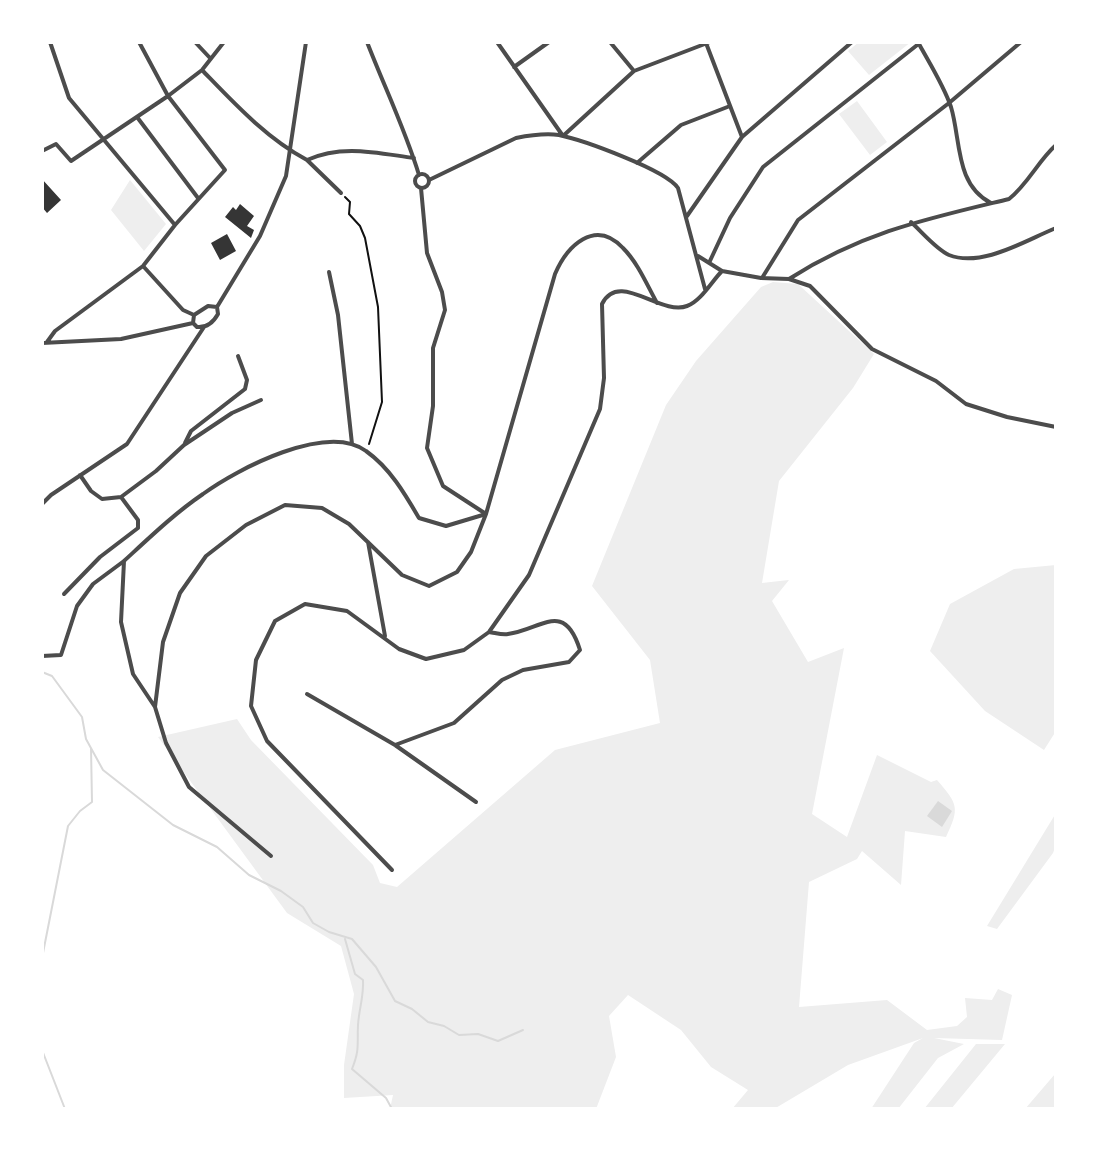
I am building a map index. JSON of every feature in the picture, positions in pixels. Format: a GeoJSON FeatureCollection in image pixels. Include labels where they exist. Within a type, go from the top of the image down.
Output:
{"type":"FeatureCollection","features":[{"type":"Feature","properties":{"kind":"street"},"geometry":{"type":"LineString","coordinates":[[45,343],[55,331],[143,266],[225,170],[168,96],[139,42]]}},
{"type":"Feature","properties":{"kind":"street"},"geometry":{"type":"LineString","coordinates":[[195,42],[210,58]]}},
{"type":"Feature","properties":{"kind":"street"},"geometry":{"type":"LineString","coordinates":[[42,151],[56,144],[71,161],[202,70],[224,42]]}},
{"type":"Feature","properties":{"kind":"street"},"geometry":{"type":"LineString","coordinates":[[42,504],[127,444],[204,327],[215,320],[217,307],[260,236],[286,176],[306,42]]}},
{"type":"Feature","properties":{"kind":"street"},"geometry":{"type":"LineString","coordinates":[[367,42],[408,140],[419,175]]}},
{"type":"Feature","properties":{"kind":"street"},"geometry":{"type":"LineString","coordinates":[[497,42],[563,136]]}},
{"type":"Feature","properties":{"kind":"street"},"geometry":{"type":"LineString","coordinates":[[514,67],[549,42]]}},
{"type":"Feature","properties":{"kind":"street"},"geometry":{"type":"LineString","coordinates":[[610,42],[634,71]]}},
{"type":"Feature","properties":{"kind":"street"},"geometry":{"type":"LineString","coordinates":[[563,136],[634,71],[707,42],[742,137]]}},
{"type":"Feature","properties":{"kind":"street"},"geometry":{"type":"LineString","coordinates":[[686,217],[742,137],[852,42]]}},
{"type":"Feature","properties":{"kind":"street"},"geometry":{"type":"LineString","coordinates":[[709,263],[730,218],[763,167],[919,42],[949,103],[956,143],[968,178],[981,198],[991,203]]}},
{"type":"Feature","properties":{"kind":"street"},"geometry":{"type":"LineString","coordinates":[[761,278],[798,220],[949,103],[1021,42]]}},
{"type":"Feature","properties":{"kind":"street"},"geometry":{"type":"LineString","coordinates":[[42,48],[51,43],[69,98],[175,225]]}},
{"type":"Feature","properties":{"kind":"street"},"geometry":{"type":"LineString","coordinates":[[202,70],[244,114],[289,150],[307,160],[341,193]]}},
{"type":"Feature","properties":{"kind":"street"},"geometry":{"type":"LineString","coordinates":[[637,163],[681,125],[730,106]]}},
{"type":"Feature","properties":{"kind":"street"},"geometry":{"type":"LineString","coordinates":[[137,117],[198,198]]}},
{"type":"Feature","properties":{"kind":"street"},"geometry":{"type":"LineString","coordinates":[[545,134],[551,119]]}},
{"type":"Feature","properties":{"kind":"street"},"geometry":{"type":"LineString","coordinates":[[421,188],[427,186],[429,180],[516,138],[545,134],[563,136],[637,163],[672,180],[678,188],[705,289]]}},
{"type":"Feature","properties":{"kind":"street"},"geometry":{"type":"LineString","coordinates":[[789,279],[825,256],[911,222],[1009,199],[1020,190],[1048,152],[1056,148]]}},
{"type":"Feature","properties":{"kind":"street"},"geometry":{"type":"LineString","coordinates":[[307,160],[322,153],[360,150],[414,158]]}},
{"type":"Feature","properties":{"kind":"street"},"geometry":{"type":"LineString","coordinates":[[419,175],[425,175],[429,180]]}},
{"type":"Feature","properties":{"kind":"street"},"geometry":{"type":"LineString","coordinates":[[419,175],[414,181],[421,188],[427,253],[442,292],[445,310],[433,348],[433,406],[427,448],[443,486],[486,514]]}},
{"type":"Feature","properties":{"kind":"street"},"geometry":{"type":"LineString","coordinates":[[911,222],[947,254],[967,258],[992,254],[1056,228]]}},
{"type":"Feature","properties":{"kind":"street"},"geometry":{"type":"LineString","coordinates":[[155,707],[163,642],[180,593],[206,556],[246,525],[285,505],[322,508],[349,524],[402,575],[429,586],[457,572],[471,552],[486,514],[555,274],[563,256],[573,244],[581,239],[601,237],[622,246],[657,303]]}},
{"type":"Feature","properties":{"kind":"street"},"geometry":{"type":"LineString","coordinates":[[698,256],[722,271],[789,279],[810,286],[872,349],[936,381],[966,404],[1007,417],[1056,427]]}},
{"type":"Feature","properties":{"kind":"street"},"geometry":{"type":"LineString","coordinates":[[143,266],[183,310],[194,315]]}},
{"type":"Feature","properties":{"kind":"street"},"geometry":{"type":"LineString","coordinates":[[392,870],[267,741],[251,706],[256,660],[275,621],[305,604],[347,611],[399,649],[426,659],[464,650],[489,632],[529,575],[600,409],[604,378],[602,304],[606,296],[622,290],[679,308],[697,301],[722,271]]}},
{"type":"Feature","properties":{"kind":"street"},"geometry":{"type":"LineString","coordinates":[[329,272],[338,315],[352,444]]}},
{"type":"Feature","properties":{"kind":"street"},"geometry":{"type":"LineString","coordinates":[[194,315],[208,306],[217,307]]}},
{"type":"Feature","properties":{"kind":"street"},"geometry":{"type":"LineString","coordinates":[[193,323],[194,315]]}},
{"type":"Feature","properties":{"kind":"street"},"geometry":{"type":"LineString","coordinates":[[193,323],[204,327]]}},
{"type":"Feature","properties":{"kind":"street"},"geometry":{"type":"LineString","coordinates":[[45,343],[121,339],[193,323]]}},
{"type":"Feature","properties":{"kind":"street"},"geometry":{"type":"LineString","coordinates":[[184,445],[191,431],[245,389],[247,380],[238,356]]}},
{"type":"Feature","properties":{"kind":"street"},"geometry":{"type":"LineString","coordinates":[[80,475],[91,491],[102,499],[121,497],[184,445],[232,413],[261,400]]}},
{"type":"Feature","properties":{"kind":"street"},"geometry":{"type":"LineString","coordinates":[[42,656],[61,655],[77,606],[93,584],[204,493],[265,459],[320,442],[352,444],[366,451],[401,487],[419,518],[446,526],[486,514]]}},
{"type":"Feature","properties":{"kind":"street"},"geometry":{"type":"LineString","coordinates":[[64,594],[100,557],[138,528],[138,520],[121,497]]}},
{"type":"Feature","properties":{"kind":"street"},"geometry":{"type":"LineString","coordinates":[[368,541],[386,638]]}},
{"type":"Feature","properties":{"kind":"street"},"geometry":{"type":"LineString","coordinates":[[124,561],[121,622],[133,674],[155,707],[166,743],[189,787],[271,856]]}},
{"type":"Feature","properties":{"kind":"street"},"geometry":{"type":"LineString","coordinates":[[395,745],[454,723],[502,680],[523,670],[569,662],[580,650],[575,633],[562,623],[545,620],[524,631],[505,635],[489,632]]}},
{"type":"Feature","properties":{"kind":"street"},"geometry":{"type":"LineString","coordinates":[[307,694],[395,745],[476,802]]}},
{"type":"Feature","properties":{"kind":"path"},"geometry":{"type":"LineString","coordinates":[[350,202],[349,214],[360,226],[365,238],[378,307],[382,402],[366,451]]}},
{"type":"Feature","properties":{"kind":"shaded area"},"geometry":{"type":"Polygon","coordinates":[[[859,42],[911,42],[869,75],[848,51],[859,42]]]}},
{"type":"Feature","properties":{"kind":"shaded area"},"geometry":{"type":"Polygon","coordinates":[[[857,101],[887,142],[870,155],[839,114],[857,101]]]}},
{"type":"Feature","properties":{"kind":"shaded area"},"geometry":{"type":"Polygon","coordinates":[[[130,180],[166,224],[144,251],[111,210],[130,180]]]}},
{"type":"Feature","properties":{"kind":"shaded area"},"geometry":{"type":"Polygon","coordinates":[[[773,282],[798,284],[874,354],[853,388],[779,481],[762,583],[789,580],[772,601],[808,662],[844,648],[812,814],[847,837],[877,755],[931,782],[937,780],[955,807],[946,837],[905,831],[901,885],[862,851],[857,859],[809,882],[799,1007],[887,1000],[927,1030],[957,1026],[967,1017],[965,998],[992,1000],[998,989],[1012,995],[1002,1040],[934,1038],[964,1044],[938,1058],[898,1109],[871,1109],[914,1043],[923,1038],[848,1065],[774,1109],[732,1109],[748,1090],[711,1067],[681,1030],[628,995],[609,1016],[616,1057],[596,1109],[390,1109],[393,1095],[344,1098],[344,1065],[354,994],[341,946],[287,913],[158,737],[237,719],[251,740],[373,865],[380,883],[397,887],[555,750],[660,723],[650,660],[592,586],[666,405],[696,361],[761,287],[773,282]]]}},
{"type":"Feature","properties":{"kind":"shaded area"},"geometry":{"type":"Polygon","coordinates":[[[1056,565],[1056,731],[1044,750],[985,711],[930,651],[950,604],[1014,569],[1056,565]]]}},
{"type":"Feature","properties":{"kind":"shaded area"},"geometry":{"type":"Polygon","coordinates":[[[938,801],[952,811],[942,827],[927,816],[938,801]]]}},
{"type":"Feature","properties":{"kind":"shaded area"},"geometry":{"type":"Polygon","coordinates":[[[1056,813],[1053,853],[997,929],[987,926],[1056,813]]]}},
{"type":"Feature","properties":{"kind":"shaded area"},"geometry":{"type":"Polygon","coordinates":[[[976,1044],[1005,1044],[951,1109],[924,1109],[976,1044]]]}},
{"type":"Feature","properties":{"kind":"shaded area"},"geometry":{"type":"Polygon","coordinates":[[[1055,1074],[1056,1109],[1025,1109],[1055,1074]]]}},
{"type":"Feature","properties":{"kind":"building"},"geometry":{"type":"Polygon","coordinates":[[[42,179],[61,200],[47,213],[42,207],[42,179]]]}},
{"type":"Feature","properties":{"kind":"building"},"geometry":{"type":"Polygon","coordinates":[[[240,204],[254,216],[247,226],[254,230],[251,238],[225,217],[240,204]]]}},
{"type":"Feature","properties":{"kind":"building"},"geometry":{"type":"Polygon","coordinates":[[[227,234],[236,251],[220,260],[211,243],[227,234]]]}},
{"type":"Feature","properties":{"kind":"waterway"},"geometry":{"type":"LineString","coordinates":[[42,672],[52,676],[82,717],[86,739],[103,770],[173,825],[217,847],[249,875],[281,891],[303,907],[313,923],[352,939],[376,967],[395,1001],[428,1022],[444,1026],[459,1035],[478,1034],[498,1041],[523,1030]]}},
{"type":"Feature","properties":{"kind":"waterway"},"geometry":{"type":"LineString","coordinates":[[42,958],[68,826],[92,802],[91,748]]}},
{"type":"Feature","properties":{"kind":"waterway"},"geometry":{"type":"LineString","coordinates":[[345,939],[355,974],[363,980],[357,1052],[352,1069],[386,1098],[392,1109]]}},
{"type":"Feature","properties":{"kind":"waterway"},"geometry":{"type":"LineString","coordinates":[[42,1050],[65,1109]]}}]}
